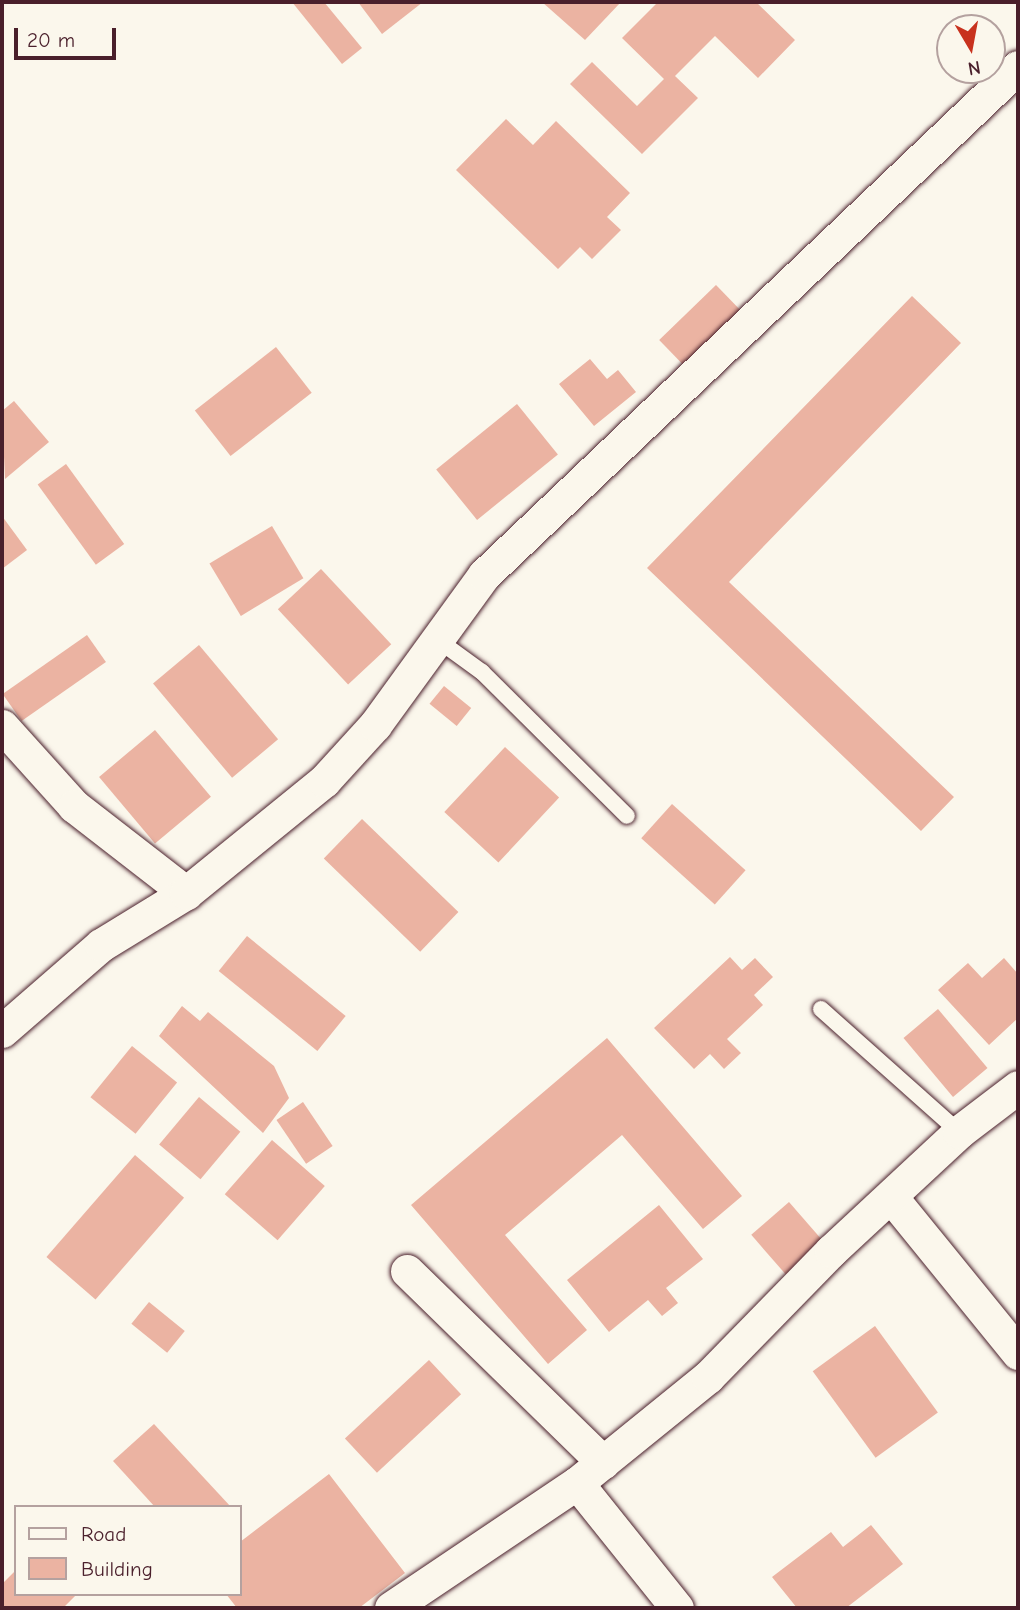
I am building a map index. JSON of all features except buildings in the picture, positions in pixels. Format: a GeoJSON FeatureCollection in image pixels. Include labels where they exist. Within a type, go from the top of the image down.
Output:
{"type":"FeatureCollection","features":[{"type":"Feature","properties":{"kind":"street"},"geometry":{"type":"LineString","coordinates":[[2,1031],[102,944],[186,893],[324,781],[375,725],[435,638],[485,575],[1018,67]]}},
{"type":"Feature","properties":{"kind":"street"},"geometry":{"type":"LineString","coordinates":[[2,726],[74,806],[186,893]]}},
{"type":"Feature","properties":{"kind":"street"},"geometry":{"type":"LineString","coordinates":[[391,1608],[577,1483],[708,1377],[958,1132],[1018,1087]]}},
{"type":"Feature","properties":{"kind":"street"},"geometry":{"type":"LineString","coordinates":[[892,1198],[1018,1353]]}},
{"type":"Feature","properties":{"kind":"street"},"geometry":{"type":"LineString","coordinates":[[407,1271],[603,1462]]}},
{"type":"Feature","properties":{"kind":"street"},"geometry":{"type":"LineString","coordinates":[[577,1483],[677,1608]]}},
{"type":"Feature","properties":{"kind":"lane"},"geometry":{"type":"LineString","coordinates":[[435,638],[482,672],[627,816]]}},
{"type":"Feature","properties":{"kind":"lane"},"geometry":{"type":"LineString","coordinates":[[821,1009],[958,1132]]}}]}
